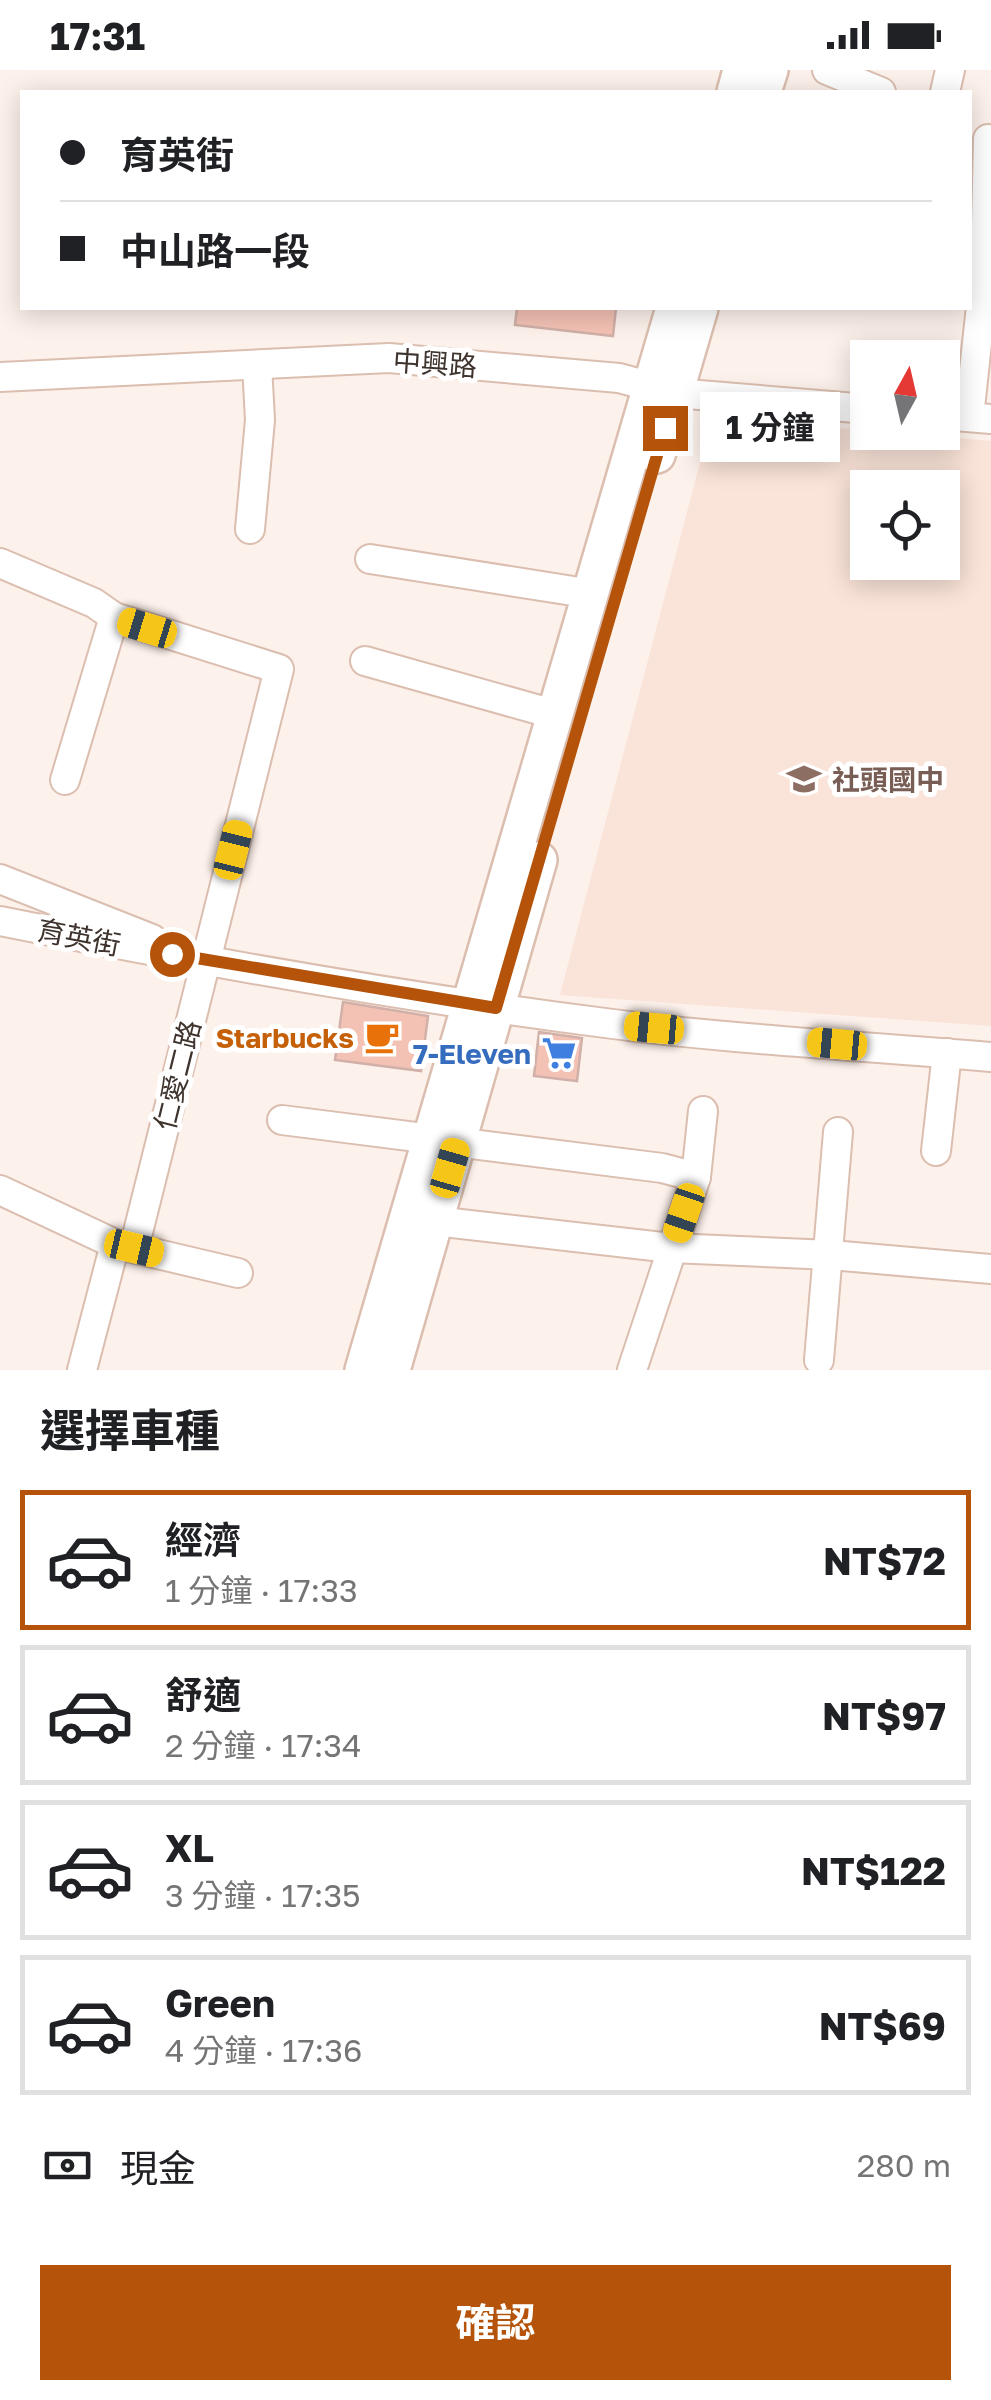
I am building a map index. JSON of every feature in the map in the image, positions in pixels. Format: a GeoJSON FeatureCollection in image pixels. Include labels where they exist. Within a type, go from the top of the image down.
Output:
{"type":"FeatureCollection","features":[{"type":"Feature","properties":{"kind":"main road"},"geometry":{"type":"LineString","coordinates":[[364,1370],[444,1140],[483,1007],[663,390],[674,310]]}},
{"type":"Feature","properties":{"kind":"main road"},"geometry":{"type":"LineString","coordinates":[[483,1007],[592,594],[663,390],[699,310]]}},
{"type":"Feature","properties":{"kind":"main road"},"geometry":{"type":"LineString","coordinates":[[392,1370],[435,1221],[444,1140]]}},
{"type":"Feature","properties":{"kind":"street"},"geometry":{"type":"LineString","coordinates":[[827,70],[876,90]]}},
{"type":"Feature","properties":{"kind":"street"},"geometry":{"type":"LineString","coordinates":[[968,417],[982,269],[983,136]]}},
{"type":"Feature","properties":{"kind":"street","name":"中興路"},"geometry":{"type":"LineString","coordinates":[[0,377],[389,358],[618,378],[663,390],[850,407]]}},
{"type":"Feature","properties":{"kind":"street"},"geometry":{"type":"LineString","coordinates":[[250,529],[260,420],[257,365]]}},
{"type":"Feature","properties":{"kind":"street"},"geometry":{"type":"LineString","coordinates":[[370,559],[592,594]]}},
{"type":"Feature","properties":{"kind":"street"},"geometry":{"type":"LineString","coordinates":[[0,563],[94,603],[114,618],[65,780]]}},
{"type":"Feature","properties":{"kind":"street","name":"仁愛二路"},"geometry":{"type":"LineString","coordinates":[[82,1370],[125,1246],[280,669],[114,618]]}},
{"type":"Feature","properties":{"kind":"street"},"geometry":{"type":"LineString","coordinates":[[365,661],[557,716]]}},
{"type":"Feature","properties":{"kind":"street"},"geometry":{"type":"LineString","coordinates":[[0,879],[205,959]]}},
{"type":"Feature","properties":{"kind":"street","name":"育英街"},"geometry":{"type":"LineString","coordinates":[[0,921],[483,1007],[618,1025],[991,1056]]}},
{"type":"Feature","properties":{"kind":"street"},"geometry":{"type":"LineString","coordinates":[[936,1151],[946,1053]]}},
{"type":"Feature","properties":{"kind":"street"},"geometry":{"type":"LineString","coordinates":[[632,1370],[696,1178],[703,1111]]}},
{"type":"Feature","properties":{"kind":"street"},"geometry":{"type":"LineString","coordinates":[[282,1120],[662,1168],[696,1178]]}},
{"type":"Feature","properties":{"kind":"street"},"geometry":{"type":"LineString","coordinates":[[819,1360],[838,1132]]}},
{"type":"Feature","properties":{"kind":"street"},"geometry":{"type":"LineString","coordinates":[[0,1190],[125,1246],[238,1273]]}},
{"type":"Feature","properties":{"kind":"street"},"geometry":{"type":"LineString","coordinates":[[435,1221],[671,1248],[828,1255],[991,1269]]}},
{"type":"Feature","properties":{"kind":"shaded area","name":"社頭國中"},"geometry":{"type":"Polygon","coordinates":[[[712,417],[850,429],[850,450],[960,450],[960,438],[991,441],[991,1026],[560,995],[712,417]]]}},
{"type":"Feature","properties":{"kind":"building"},"geometry":{"type":"Polygon","coordinates":[[[517,310],[616,310],[613,336],[515,325],[517,310]]]}},
{"type":"Feature","properties":{"kind":"building","name":"Starbucks"},"geometry":{"type":"Polygon","coordinates":[[[343,1002],[428,1016],[421,1071],[335,1060],[343,1002]]]}},
{"type":"Feature","properties":{"kind":"building","name":"7-Eleven"},"geometry":{"type":"Polygon","coordinates":[[[539,1032],[582,1038],[577,1081],[534,1076],[539,1032]]]}},
{"type":"Feature","properties":{"kind":"place","name":"社頭國中"},"geometry":{"type":"Point","coordinates":[804,779]}},
{"type":"Feature","properties":{"kind":"place","name":"Starbucks"},"geometry":{"type":"Point","coordinates":[382,1037]}},
{"type":"Feature","properties":{"kind":"place","name":"7-Eleven"},"geometry":{"type":"Point","coordinates":[559,1053]}},
{"type":"Feature","properties":{"kind":"route"},"geometry":{"type":"LineString","coordinates":[[172,954],[496,1008],[665,428]]}}]}
